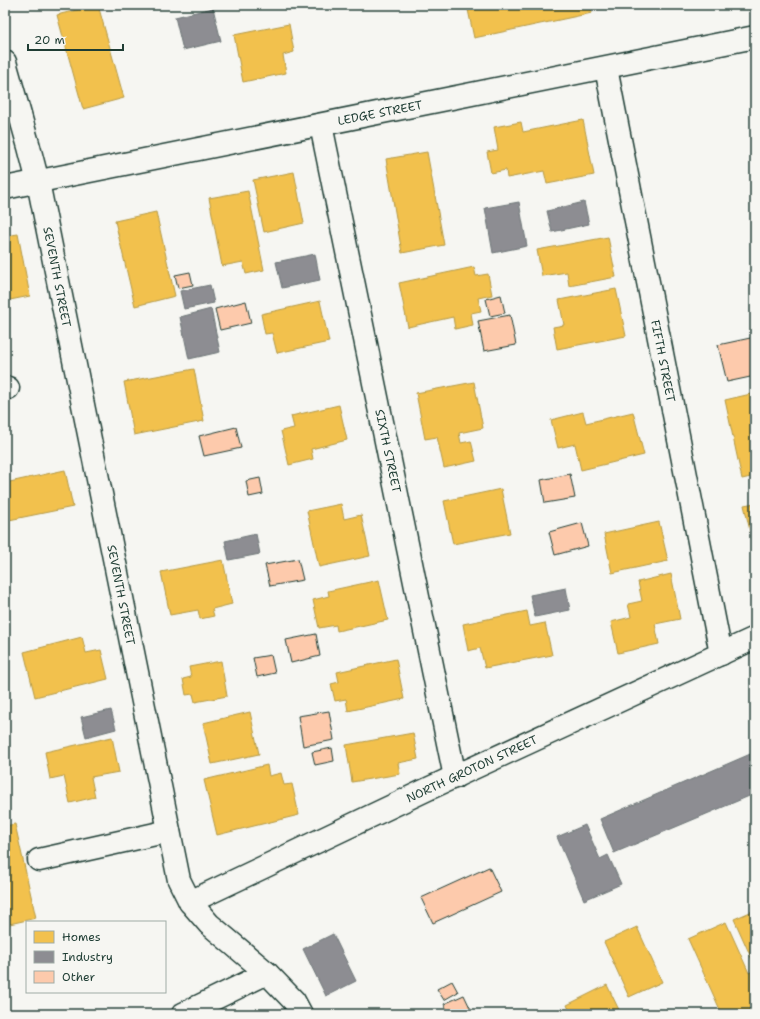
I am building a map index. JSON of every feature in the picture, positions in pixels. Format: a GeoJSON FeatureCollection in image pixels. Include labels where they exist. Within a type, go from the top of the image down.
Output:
{"type":"FeatureCollection","features":[{"type":"Feature","properties":{"kind":"street","name":"LEDGE STREET"},"geometry":{"type":"LineString","coordinates":[[5,188],[755,37]]}},
{"type":"Feature","properties":{"kind":"street","name":"SEVENTH STREET"},"geometry":{"type":"LineString","coordinates":[[5,62],[38,182],[179,880],[190,902],[209,924],[267,973],[294,1001],[301,1014]]}},
{"type":"Feature","properties":{"kind":"street","name":"FIFTH STREET"},"geometry":{"type":"LineString","coordinates":[[606,68],[721,654]]}},
{"type":"Feature","properties":{"kind":"street","name":"SIXTH STREET"},"geometry":{"type":"LineString","coordinates":[[321,125],[455,777]]}},
{"type":"Feature","properties":{"kind":"street","name":"NORTH GROTON STREET"},"geometry":{"type":"LineString","coordinates":[[190,902],[755,638]]}},
{"type":"Feature","properties":{"kind":"street"},"geometry":{"type":"LineString","coordinates":[[40,860],[169,831]]}},
{"type":"Feature","properties":{"kind":"street"},"geometry":{"type":"LineString","coordinates":[[182,1014],[267,973]]}},
{"type":"Feature","properties":{"kind":"building: Homes"},"geometry":{"type":"Polygon","coordinates":[[[98,5],[124,98],[83,109],[57,15],[98,5]]]}},
{"type":"Feature","properties":{"kind":"building: Homes"},"geometry":{"type":"Polygon","coordinates":[[[467,5],[590,5],[592,13],[474,38],[467,5]]]}},
{"type":"Feature","properties":{"kind":"building: Homes"},"geometry":{"type":"Polygon","coordinates":[[[289,24],[294,52],[283,55],[286,73],[243,82],[234,35],[289,24]]]}},
{"type":"Feature","properties":{"kind":"building: Homes"},"geometry":{"type":"Polygon","coordinates":[[[583,120],[594,175],[547,184],[544,171],[507,178],[506,170],[491,173],[487,152],[498,150],[494,127],[521,122],[523,132],[583,120]]]}},
{"type":"Feature","properties":{"kind":"building: Homes"},"geometry":{"type":"Polygon","coordinates":[[[427,152],[444,245],[402,253],[386,159],[427,152]]]}},
{"type":"Feature","properties":{"kind":"building: Homes"},"geometry":{"type":"Polygon","coordinates":[[[294,172],[304,223],[264,232],[253,180],[294,172]]]}},
{"type":"Feature","properties":{"kind":"building: Homes"},"geometry":{"type":"Polygon","coordinates":[[[248,191],[264,270],[246,274],[243,262],[222,266],[209,198],[248,191]]]}},
{"type":"Feature","properties":{"kind":"building: Homes"},"geometry":{"type":"Polygon","coordinates":[[[156,212],[175,296],[135,306],[115,221],[156,212]]]}},
{"type":"Feature","properties":{"kind":"building: Homes"},"geometry":{"type":"Polygon","coordinates":[[[18,234],[30,296],[5,301],[5,236],[18,234]]]}},
{"type":"Feature","properties":{"kind":"building: Homes"},"geometry":{"type":"Polygon","coordinates":[[[608,237],[616,277],[569,286],[567,272],[542,276],[537,250],[608,237]]]}},
{"type":"Feature","properties":{"kind":"building: Homes"},"geometry":{"type":"Polygon","coordinates":[[[474,267],[476,276],[488,274],[492,295],[478,298],[481,311],[471,313],[473,325],[455,329],[453,317],[408,327],[399,283],[474,267]]]}},
{"type":"Feature","properties":{"kind":"building: Homes"},"geometry":{"type":"Polygon","coordinates":[[[616,289],[626,336],[557,349],[553,327],[564,325],[559,300],[616,289]]]}},
{"type":"Feature","properties":{"kind":"building: Homes"},"geometry":{"type":"Polygon","coordinates":[[[320,301],[329,342],[277,353],[272,333],[265,334],[261,314],[320,301]]]}},
{"type":"Feature","properties":{"kind":"building: Homes"},"geometry":{"type":"Polygon","coordinates":[[[194,369],[204,421],[134,435],[124,382],[194,369]]]}},
{"type":"Feature","properties":{"kind":"building: Homes"},"geometry":{"type":"Polygon","coordinates":[[[474,382],[483,428],[459,433],[461,443],[471,441],[476,461],[444,468],[437,437],[425,439],[416,393],[474,382]]]}},
{"type":"Feature","properties":{"kind":"building: Homes"},"geometry":{"type":"Polygon","coordinates":[[[755,393],[755,476],[742,479],[725,400],[755,393]]]}},
{"type":"Feature","properties":{"kind":"building: Homes"},"geometry":{"type":"Polygon","coordinates":[[[339,405],[347,440],[311,449],[313,459],[289,465],[281,431],[294,428],[291,416],[339,405]]]}},
{"type":"Feature","properties":{"kind":"building: Homes"},"geometry":{"type":"Polygon","coordinates":[[[583,412],[586,423],[633,412],[644,455],[581,470],[575,444],[558,448],[551,420],[583,412]]]}},
{"type":"Feature","properties":{"kind":"building: Homes"},"geometry":{"type":"Polygon","coordinates":[[[65,470],[73,507],[9,520],[5,501],[5,483],[65,470]]]}},
{"type":"Feature","properties":{"kind":"building: Homes"},"geometry":{"type":"Polygon","coordinates":[[[501,489],[510,533],[453,544],[444,501],[501,489]]]}},
{"type":"Feature","properties":{"kind":"building: Homes"},"geometry":{"type":"Polygon","coordinates":[[[755,503],[755,543],[753,544],[744,505],[755,503]]]}},
{"type":"Feature","properties":{"kind":"building: Homes"},"geometry":{"type":"Polygon","coordinates":[[[341,504],[344,519],[361,515],[370,556],[319,567],[307,511],[341,504]]]}},
{"type":"Feature","properties":{"kind":"building: Homes"},"geometry":{"type":"Polygon","coordinates":[[[659,522],[668,561],[612,573],[604,534],[659,522]]]}},
{"type":"Feature","properties":{"kind":"building: Homes"},"geometry":{"type":"Polygon","coordinates":[[[223,560],[232,604],[212,609],[214,616],[200,619],[198,610],[170,615],[161,572],[223,560]]]}},
{"type":"Feature","properties":{"kind":"building: Homes"},"geometry":{"type":"Polygon","coordinates":[[[671,574],[680,619],[655,624],[659,644],[618,653],[611,622],[631,617],[628,604],[642,601],[638,582],[671,574]]]}},
{"type":"Feature","properties":{"kind":"building: Homes"},"geometry":{"type":"Polygon","coordinates":[[[379,580],[388,620],[337,631],[336,625],[319,628],[313,600],[329,596],[328,591],[379,580]]]}},
{"type":"Feature","properties":{"kind":"building: Homes"},"geometry":{"type":"Polygon","coordinates":[[[527,611],[530,626],[545,623],[552,655],[485,668],[480,648],[468,651],[463,624],[527,611]]]}},
{"type":"Feature","properties":{"kind":"building: Homes"},"geometry":{"type":"Polygon","coordinates":[[[82,637],[86,653],[101,650],[108,679],[35,697],[24,652],[82,637]]]}},
{"type":"Feature","properties":{"kind":"building: Homes"},"geometry":{"type":"Polygon","coordinates":[[[396,659],[404,699],[348,711],[346,699],[335,701],[331,684],[339,682],[337,672],[396,659]]]}},
{"type":"Feature","properties":{"kind":"building: Homes"},"geometry":{"type":"Polygon","coordinates":[[[221,661],[227,696],[195,702],[193,694],[186,695],[183,679],[191,677],[189,667],[221,661]]]}},
{"type":"Feature","properties":{"kind":"building: Homes"},"geometry":{"type":"Polygon","coordinates":[[[250,712],[259,754],[212,764],[203,723],[250,712]]]}},
{"type":"Feature","properties":{"kind":"building: Homes"},"geometry":{"type":"Polygon","coordinates":[[[413,733],[418,759],[398,763],[400,774],[352,782],[346,745],[413,733]]]}},
{"type":"Feature","properties":{"kind":"building: Homes"},"geometry":{"type":"Polygon","coordinates":[[[112,737],[119,772],[91,777],[95,797],[70,803],[64,776],[50,779],[45,752],[112,737]]]}},
{"type":"Feature","properties":{"kind":"building: Homes"},"geometry":{"type":"Polygon","coordinates":[[[267,765],[269,776],[281,773],[284,785],[292,784],[299,815],[217,835],[204,780],[267,765]]]}},
{"type":"Feature","properties":{"kind":"building: Homes"},"geometry":{"type":"Polygon","coordinates":[[[15,824],[36,918],[5,925],[5,826],[15,824]]]}},
{"type":"Feature","properties":{"kind":"building: Homes"},"geometry":{"type":"Polygon","coordinates":[[[755,910],[755,966],[734,919],[755,910]]]}},
{"type":"Feature","properties":{"kind":"building: Homes"},"geometry":{"type":"Polygon","coordinates":[[[726,922],[749,973],[755,970],[755,1014],[722,1014],[688,939],[726,922]]]}},
{"type":"Feature","properties":{"kind":"building: Homes"},"geometry":{"type":"Polygon","coordinates":[[[637,927],[662,982],[629,997],[604,942],[637,927]]]}},
{"type":"Feature","properties":{"kind":"building: Homes"},"geometry":{"type":"Polygon","coordinates":[[[607,985],[621,1014],[571,1014],[567,1005],[607,985]]]}},
{"type":"Feature","properties":{"kind":"building: Industry"},"geometry":{"type":"Polygon","coordinates":[[[213,8],[221,41],[183,50],[175,17],[213,8]]]}},
{"type":"Feature","properties":{"kind":"building: Industry"},"geometry":{"type":"Polygon","coordinates":[[[519,202],[527,246],[493,253],[485,208],[519,202]]]}},
{"type":"Feature","properties":{"kind":"building: Industry"},"geometry":{"type":"Polygon","coordinates":[[[584,202],[589,224],[552,232],[547,211],[584,202]]]}},
{"type":"Feature","properties":{"kind":"building: Industry"},"geometry":{"type":"Polygon","coordinates":[[[315,254],[320,280],[282,288],[276,262],[315,254]]]}},
{"type":"Feature","properties":{"kind":"building: Industry"},"geometry":{"type":"Polygon","coordinates":[[[210,285],[214,303],[184,309],[180,291],[210,285]]]}},
{"type":"Feature","properties":{"kind":"building: Industry"},"geometry":{"type":"Polygon","coordinates":[[[211,309],[220,352],[189,359],[180,317],[211,309]]]}},
{"type":"Feature","properties":{"kind":"building: Industry"},"geometry":{"type":"Polygon","coordinates":[[[256,534],[260,554],[229,560],[225,541],[256,534]]]}},
{"type":"Feature","properties":{"kind":"building: Industry"},"geometry":{"type":"Polygon","coordinates":[[[566,588],[570,610],[535,617],[530,595],[566,588]]]}},
{"type":"Feature","properties":{"kind":"building: Industry"},"geometry":{"type":"Polygon","coordinates":[[[111,710],[116,729],[86,737],[81,717],[111,710]]]}},
{"type":"Feature","properties":{"kind":"building: Industry"},"geometry":{"type":"Polygon","coordinates":[[[755,752],[755,797],[754,794],[614,853],[600,819],[755,752]]]}},
{"type":"Feature","properties":{"kind":"building: Industry"},"geometry":{"type":"Polygon","coordinates":[[[585,825],[600,859],[608,855],[621,884],[584,900],[557,837],[585,825]]]}},
{"type":"Feature","properties":{"kind":"building: Industry"},"geometry":{"type":"Polygon","coordinates":[[[333,934],[356,981],[326,996],[303,949],[333,934]]]}},
{"type":"Feature","properties":{"kind":"building: Other"},"geometry":{"type":"Polygon","coordinates":[[[190,272],[193,285],[178,288],[175,275],[190,272]]]}},
{"type":"Feature","properties":{"kind":"building: Other"},"geometry":{"type":"Polygon","coordinates":[[[501,295],[505,313],[490,316],[486,299],[501,295]]]}},
{"type":"Feature","properties":{"kind":"building: Other"},"geometry":{"type":"Polygon","coordinates":[[[246,301],[251,323],[220,330],[215,309],[246,301]]]}},
{"type":"Feature","properties":{"kind":"building: Other"},"geometry":{"type":"Polygon","coordinates":[[[510,315],[516,345],[484,351],[478,321],[510,315]]]}},
{"type":"Feature","properties":{"kind":"building: Other"},"geometry":{"type":"Polygon","coordinates":[[[755,337],[755,376],[727,382],[718,345],[755,337]]]}},
{"type":"Feature","properties":{"kind":"building: Other"},"geometry":{"type":"Polygon","coordinates":[[[236,427],[241,448],[204,456],[199,436],[236,427]]]}},
{"type":"Feature","properties":{"kind":"building: Other"},"geometry":{"type":"Polygon","coordinates":[[[570,474],[575,498],[545,503],[541,480],[570,474]]]}},
{"type":"Feature","properties":{"kind":"building: Other"},"geometry":{"type":"Polygon","coordinates":[[[260,478],[263,494],[249,497],[246,481],[260,478]]]}},
{"type":"Feature","properties":{"kind":"building: Other"},"geometry":{"type":"Polygon","coordinates":[[[582,523],[588,546],[555,555],[549,532],[582,523]]]}},
{"type":"Feature","properties":{"kind":"building: Other"},"geometry":{"type":"Polygon","coordinates":[[[298,559],[303,580],[270,586],[265,565],[298,559]]]}},
{"type":"Feature","properties":{"kind":"building: Other"},"geometry":{"type":"Polygon","coordinates":[[[316,634],[320,656],[291,663],[286,640],[316,634]]]}},
{"type":"Feature","properties":{"kind":"building: Other"},"geometry":{"type":"Polygon","coordinates":[[[271,655],[275,673],[257,677],[253,658],[271,655]]]}},
{"type":"Feature","properties":{"kind":"building: Other"},"geometry":{"type":"Polygon","coordinates":[[[329,711],[334,740],[303,746],[298,716],[329,711]]]}},
{"type":"Feature","properties":{"kind":"building: Other"},"geometry":{"type":"Polygon","coordinates":[[[332,748],[334,761],[315,765],[312,752],[332,748]]]}},
{"type":"Feature","properties":{"kind":"building: Other"},"geometry":{"type":"Polygon","coordinates":[[[489,867],[501,892],[433,923],[421,898],[489,867]]]}},
{"type":"Feature","properties":{"kind":"building: Other"},"geometry":{"type":"Polygon","coordinates":[[[452,981],[458,992],[444,1000],[437,989],[452,981]]]}},
{"type":"Feature","properties":{"kind":"building: Other"},"geometry":{"type":"Polygon","coordinates":[[[464,995],[473,1014],[449,1014],[444,1004],[464,995]]]}}]}
